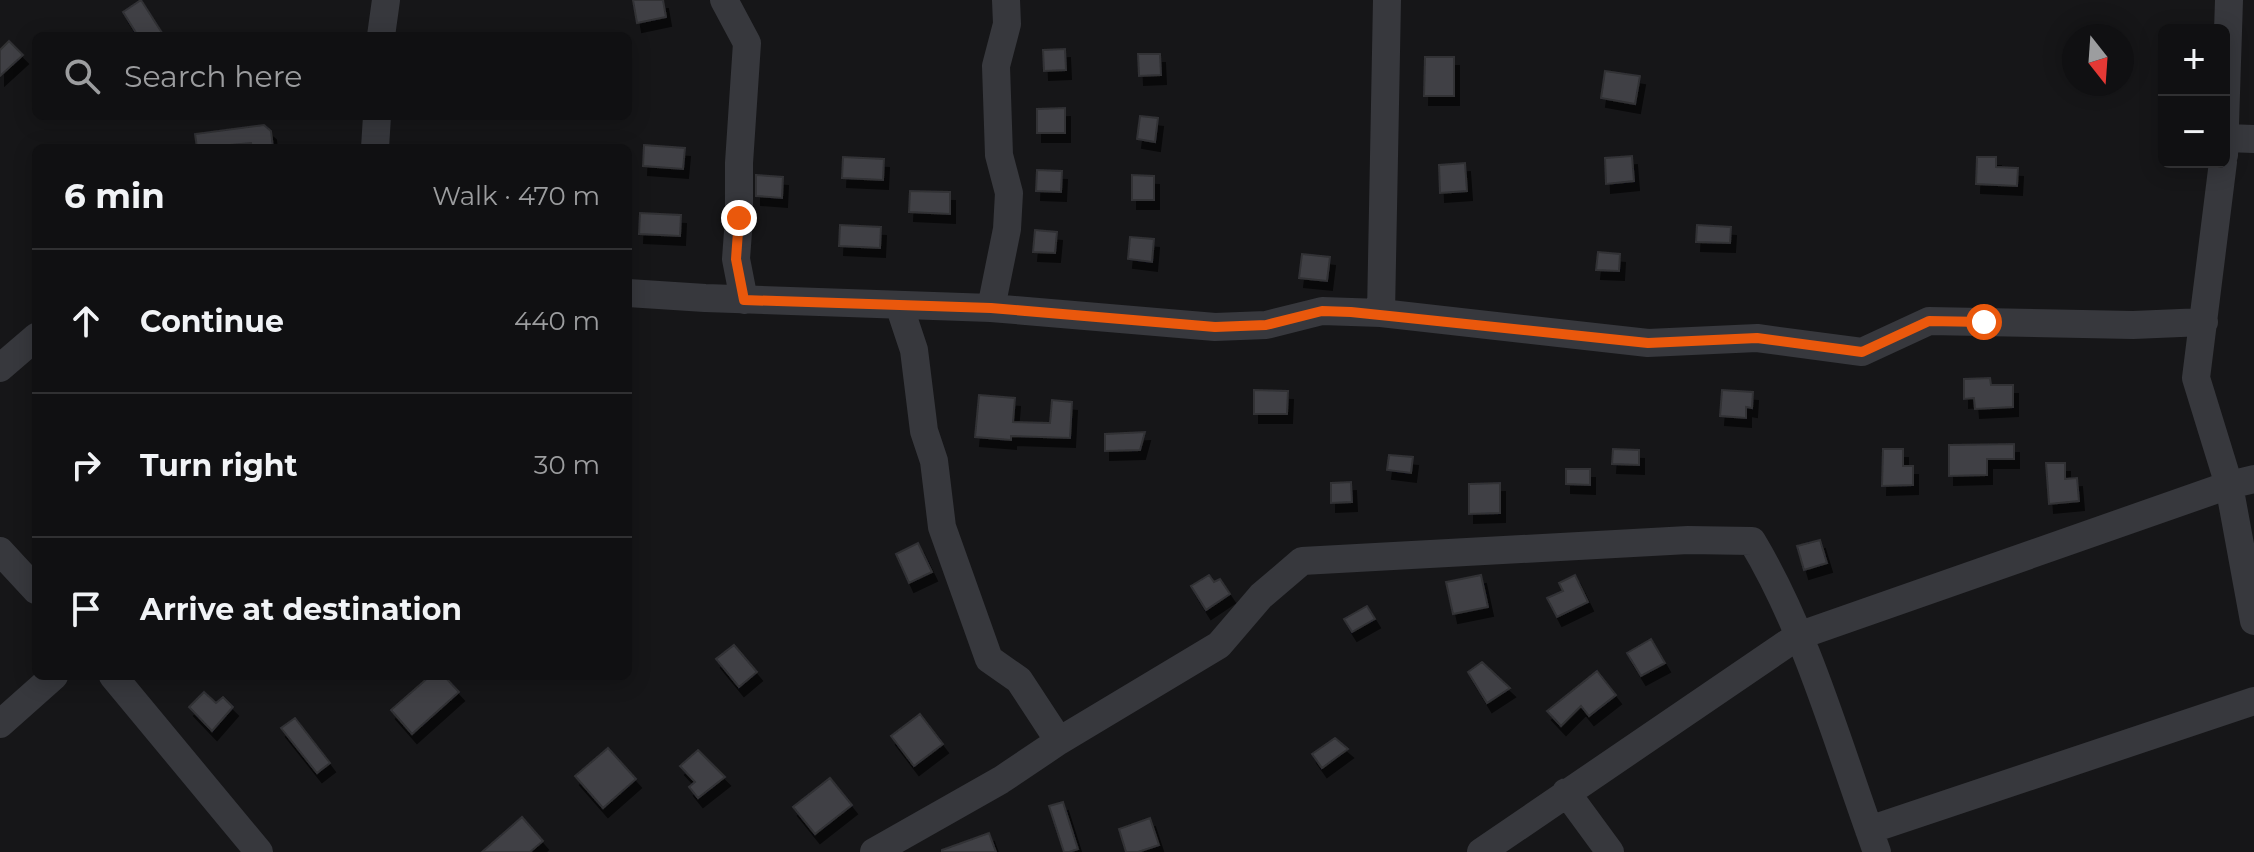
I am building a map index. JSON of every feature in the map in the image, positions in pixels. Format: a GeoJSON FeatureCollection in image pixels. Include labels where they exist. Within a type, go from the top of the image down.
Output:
{"type":"FeatureCollection","features":[{"type":"Feature","properties":{"kind":"street"},"geometry":{"type":"LineString","coordinates":[[382,32],[386,0]]}},
{"type":"Feature","properties":{"kind":"street"},"geometry":{"type":"LineString","coordinates":[[724,0],[747,43],[736,259],[744,300]]}},
{"type":"Feature","properties":{"kind":"street"},"geometry":{"type":"LineString","coordinates":[[991,308],[1007,229],[1009,193],[999,155],[996,66],[1007,24],[1006,0]]}},
{"type":"Feature","properties":{"kind":"street"},"geometry":{"type":"LineString","coordinates":[[1381,313],[1387,0]]}},
{"type":"Feature","properties":{"kind":"street"},"geometry":{"type":"LineString","coordinates":[[2229,0],[2232,149],[2196,378],[2242,482],[2254,621]]}},
{"type":"Feature","properties":{"kind":"street"},"geometry":{"type":"LineString","coordinates":[[375,144],[377,120]]}},
{"type":"Feature","properties":{"kind":"street"},"geometry":{"type":"LineString","coordinates":[[632,293],[991,308],[1215,327],[1266,325],[1322,311],[1381,313],[1648,343],[1757,338],[1862,352],[1929,321],[2133,325],[2204,322]]}},
{"type":"Feature","properties":{"kind":"street"},"geometry":{"type":"LineString","coordinates":[[899,305],[914,350],[924,431],[934,461],[942,527],[989,659],[1019,680],[1059,741]]}},
{"type":"Feature","properties":{"kind":"street"},"geometry":{"type":"LineString","coordinates":[[0,368],[32,340]]}},
{"type":"Feature","properties":{"kind":"street"},"geometry":{"type":"LineString","coordinates":[[1481,852],[1798,636],[2242,482]]}},
{"type":"Feature","properties":{"kind":"street"},"geometry":{"type":"LineString","coordinates":[[874,852],[1001,780],[1059,741],[1219,645],[1261,596],[1302,561],[1688,540],[1752,541],[1777,583],[1873,841],[2254,701]]}},
{"type":"Feature","properties":{"kind":"street"},"geometry":{"type":"LineString","coordinates":[[0,551],[32,586]]}},
{"type":"Feature","properties":{"kind":"street"},"geometry":{"type":"LineString","coordinates":[[0,724],[50,680]]}},
{"type":"Feature","properties":{"kind":"street"},"geometry":{"type":"LineString","coordinates":[[116,680],[259,852]]}},
{"type":"Feature","properties":{"kind":"street"},"geometry":{"type":"LineString","coordinates":[[1566,792],[1610,852]]}},
{"type":"Feature","properties":{"kind":"building"},"geometry":{"type":"Polygon","coordinates":[[[141,0],[161,32],[136,32],[123,12],[141,0]]]}},
{"type":"Feature","properties":{"kind":"building"},"geometry":{"type":"Polygon","coordinates":[[[633,0],[663,0],[666,17],[637,23],[633,0]]]}},
{"type":"Feature","properties":{"kind":"building"},"geometry":{"type":"Polygon","coordinates":[[[9,41],[23,55],[0,76],[0,50],[9,41]]]}},
{"type":"Feature","properties":{"kind":"building"},"geometry":{"type":"Polygon","coordinates":[[[1065,49],[1066,70],[1044,71],[1043,50],[1065,49]]]}},
{"type":"Feature","properties":{"kind":"building"},"geometry":{"type":"Polygon","coordinates":[[[1138,54],[1160,54],[1161,75],[1139,76],[1138,54]]]}},
{"type":"Feature","properties":{"kind":"building"},"geometry":{"type":"Polygon","coordinates":[[[1425,57],[1454,57],[1454,96],[1424,96],[1425,57]]]}},
{"type":"Feature","properties":{"kind":"building"},"geometry":{"type":"Polygon","coordinates":[[[1605,71],[1640,76],[1635,104],[1601,98],[1605,71]]]}},
{"type":"Feature","properties":{"kind":"building"},"geometry":{"type":"Polygon","coordinates":[[[1065,108],[1065,133],[1037,133],[1037,109],[1065,108]]]}},
{"type":"Feature","properties":{"kind":"building"},"geometry":{"type":"Polygon","coordinates":[[[1140,116],[1158,118],[1155,142],[1137,139],[1140,116]]]}},
{"type":"Feature","properties":{"kind":"building"},"geometry":{"type":"Polygon","coordinates":[[[264,125],[271,131],[273,144],[196,144],[195,134],[264,125]]]}},
{"type":"Feature","properties":{"kind":"building"},"geometry":{"type":"Polygon","coordinates":[[[644,145],[685,148],[683,169],[643,166],[644,145]]]}},
{"type":"Feature","properties":{"kind":"building"},"geometry":{"type":"Polygon","coordinates":[[[1632,156],[1634,181],[1606,184],[1605,158],[1632,156]]]}},
{"type":"Feature","properties":{"kind":"building"},"geometry":{"type":"Polygon","coordinates":[[[843,157],[884,159],[883,180],[842,178],[843,157]]]}},
{"type":"Feature","properties":{"kind":"building"},"geometry":{"type":"Polygon","coordinates":[[[1977,157],[1996,157],[1996,167],[2018,168],[2017,186],[1976,184],[1977,157]]]}},
{"type":"Feature","properties":{"kind":"building"},"geometry":{"type":"Polygon","coordinates":[[[1465,163],[1467,191],[1440,193],[1439,165],[1465,163]]]}},
{"type":"Feature","properties":{"kind":"building"},"geometry":{"type":"Polygon","coordinates":[[[1037,170],[1062,171],[1061,192],[1036,191],[1037,170]]]}},
{"type":"Feature","properties":{"kind":"building"},"geometry":{"type":"Polygon","coordinates":[[[756,175],[783,177],[782,198],[756,196],[756,175]]]}},
{"type":"Feature","properties":{"kind":"building"},"geometry":{"type":"Polygon","coordinates":[[[1132,175],[1154,176],[1154,200],[1132,200],[1132,175]]]}},
{"type":"Feature","properties":{"kind":"building"},"geometry":{"type":"Polygon","coordinates":[[[910,191],[950,192],[950,214],[909,212],[910,191]]]}},
{"type":"Feature","properties":{"kind":"building"},"geometry":{"type":"Polygon","coordinates":[[[640,213],[681,215],[680,236],[639,234],[640,213]]]}},
{"type":"Feature","properties":{"kind":"building"},"geometry":{"type":"Polygon","coordinates":[[[840,225],[881,227],[880,248],[839,246],[840,225]]]}},
{"type":"Feature","properties":{"kind":"building"},"geometry":{"type":"Polygon","coordinates":[[[1697,225],[1731,227],[1730,243],[1696,242],[1697,225]]]}},
{"type":"Feature","properties":{"kind":"building"},"geometry":{"type":"Polygon","coordinates":[[[1035,230],[1057,232],[1055,253],[1033,252],[1035,230]]]}},
{"type":"Feature","properties":{"kind":"building"},"geometry":{"type":"Polygon","coordinates":[[[1130,237],[1154,239],[1152,262],[1128,259],[1130,237]]]}},
{"type":"Feature","properties":{"kind":"building"},"geometry":{"type":"Polygon","coordinates":[[[1598,252],[1620,254],[1619,271],[1596,270],[1598,252]]]}},
{"type":"Feature","properties":{"kind":"building"},"geometry":{"type":"Polygon","coordinates":[[[1302,254],[1330,257],[1327,281],[1299,278],[1302,254]]]}},
{"type":"Feature","properties":{"kind":"building"},"geometry":{"type":"Polygon","coordinates":[[[1990,378],[1991,385],[2013,385],[2013,407],[1975,409],[1974,398],[1964,399],[1964,379],[1990,378]]]}},
{"type":"Feature","properties":{"kind":"building"},"geometry":{"type":"Polygon","coordinates":[[[1254,390],[1288,391],[1287,414],[1254,414],[1254,390]]]}},
{"type":"Feature","properties":{"kind":"building"},"geometry":{"type":"Polygon","coordinates":[[[1722,390],[1753,392],[1752,408],[1746,407],[1746,418],[1720,416],[1722,390]]]}},
{"type":"Feature","properties":{"kind":"building"},"geometry":{"type":"Polygon","coordinates":[[[979,395],[1015,398],[1013,422],[1050,423],[1052,400],[1072,402],[1070,438],[1011,436],[1011,440],[975,437],[979,395]]]}},
{"type":"Feature","properties":{"kind":"building"},"geometry":{"type":"Polygon","coordinates":[[[1145,432],[1140,450],[1105,451],[1105,434],[1145,432]]]}},
{"type":"Feature","properties":{"kind":"building"},"geometry":{"type":"Polygon","coordinates":[[[2014,444],[2014,459],[1987,459],[1987,475],[1949,476],[1949,445],[2014,444]]]}},
{"type":"Feature","properties":{"kind":"building"},"geometry":{"type":"Polygon","coordinates":[[[1613,449],[1639,450],[1639,465],[1612,464],[1613,449]]]}},
{"type":"Feature","properties":{"kind":"building"},"geometry":{"type":"Polygon","coordinates":[[[1883,449],[1903,449],[1903,466],[1913,466],[1913,485],[1882,486],[1883,449]]]}},
{"type":"Feature","properties":{"kind":"building"},"geometry":{"type":"Polygon","coordinates":[[[1389,455],[1413,457],[1411,473],[1387,470],[1389,455]]]}},
{"type":"Feature","properties":{"kind":"building"},"geometry":{"type":"Polygon","coordinates":[[[2046,463],[2065,463],[2065,479],[2077,478],[2079,501],[2049,504],[2046,463]]]}},
{"type":"Feature","properties":{"kind":"building"},"geometry":{"type":"Polygon","coordinates":[[[1566,469],[1590,469],[1590,485],[1566,484],[1566,469]]]}},
{"type":"Feature","properties":{"kind":"building"},"geometry":{"type":"Polygon","coordinates":[[[1351,482],[1352,502],[1331,503],[1331,483],[1351,482]]]}},
{"type":"Feature","properties":{"kind":"building"},"geometry":{"type":"Polygon","coordinates":[[[1500,483],[1500,513],[1469,514],[1469,484],[1500,483]]]}},
{"type":"Feature","properties":{"kind":"building"},"geometry":{"type":"Polygon","coordinates":[[[1820,540],[1827,563],[1804,570],[1797,546],[1820,540]]]}},
{"type":"Feature","properties":{"kind":"building"},"geometry":{"type":"Polygon","coordinates":[[[918,543],[932,572],[909,583],[896,554],[918,543]]]}},
{"type":"Feature","properties":{"kind":"building"},"geometry":{"type":"Polygon","coordinates":[[[1209,575],[1214,582],[1220,579],[1230,594],[1206,610],[1191,586],[1209,575]]]}},
{"type":"Feature","properties":{"kind":"building"},"geometry":{"type":"Polygon","coordinates":[[[1481,575],[1488,607],[1453,614],[1446,582],[1481,575]]]}},
{"type":"Feature","properties":{"kind":"building"},"geometry":{"type":"Polygon","coordinates":[[[1575,575],[1588,602],[1557,617],[1547,598],[1563,591],[1559,583],[1575,575]]]}},
{"type":"Feature","properties":{"kind":"building"},"geometry":{"type":"Polygon","coordinates":[[[1367,606],[1375,619],[1352,632],[1344,619],[1367,606]]]}},
{"type":"Feature","properties":{"kind":"building"},"geometry":{"type":"Polygon","coordinates":[[[1651,639],[1665,663],[1641,676],[1627,653],[1651,639]]]}},
{"type":"Feature","properties":{"kind":"building"},"geometry":{"type":"Polygon","coordinates":[[[734,645],[757,672],[739,687],[716,659],[734,645]]]}},
{"type":"Feature","properties":{"kind":"building"},"geometry":{"type":"Polygon","coordinates":[[[1482,662],[1510,688],[1487,703],[1468,672],[1482,662]]]}},
{"type":"Feature","properties":{"kind":"building"},"geometry":{"type":"Polygon","coordinates":[[[1597,671],[1616,695],[1589,716],[1581,706],[1561,726],[1547,711],[1597,671]]]}},
{"type":"Feature","properties":{"kind":"building"},"geometry":{"type":"Polygon","coordinates":[[[425,680],[448,680],[459,692],[412,734],[391,710],[425,680]]]}},
{"type":"Feature","properties":{"kind":"building"},"geometry":{"type":"Polygon","coordinates":[[[204,692],[216,703],[223,697],[233,707],[212,731],[189,707],[204,692]]]}},
{"type":"Feature","properties":{"kind":"building"},"geometry":{"type":"Polygon","coordinates":[[[920,714],[943,744],[914,766],[891,736],[920,714]]]}},
{"type":"Feature","properties":{"kind":"building"},"geometry":{"type":"Polygon","coordinates":[[[295,718],[330,763],[317,773],[281,728],[295,718]]]}},
{"type":"Feature","properties":{"kind":"building"},"geometry":{"type":"Polygon","coordinates":[[[1335,738],[1348,749],[1322,768],[1312,754],[1335,738]]]}},
{"type":"Feature","properties":{"kind":"building"},"geometry":{"type":"Polygon","coordinates":[[[608,748],[636,779],[603,808],[575,776],[608,748]]]}},
{"type":"Feature","properties":{"kind":"building"},"geometry":{"type":"Polygon","coordinates":[[[698,750],[725,777],[698,798],[689,787],[695,782],[680,766],[698,750]]]}},
{"type":"Feature","properties":{"kind":"building"},"geometry":{"type":"Polygon","coordinates":[[[830,778],[852,805],[815,834],[793,807],[830,778]]]}},
{"type":"Feature","properties":{"kind":"building"},"geometry":{"type":"Polygon","coordinates":[[[1063,802],[1078,849],[1069,852],[1064,852],[1049,806],[1063,802]]]}},
{"type":"Feature","properties":{"kind":"building"},"geometry":{"type":"Polygon","coordinates":[[[522,817],[543,841],[530,852],[482,852],[522,817]]]}},
{"type":"Feature","properties":{"kind":"building"},"geometry":{"type":"Polygon","coordinates":[[[1150,818],[1159,845],[1138,852],[1126,852],[1119,829],[1150,818]]]}},
{"type":"Feature","properties":{"kind":"building"},"geometry":{"type":"Polygon","coordinates":[[[989,833],[996,852],[942,852],[942,850],[989,833]]]}},
{"type":"Feature","properties":{"kind":"route"},"geometry":{"type":"LineString","coordinates":[[739,218],[736,259],[744,300],[991,308],[1215,327],[1266,325],[1322,311],[1381,313],[1648,343],[1757,338],[1862,352],[1929,321],[1984,322]]}}]}
